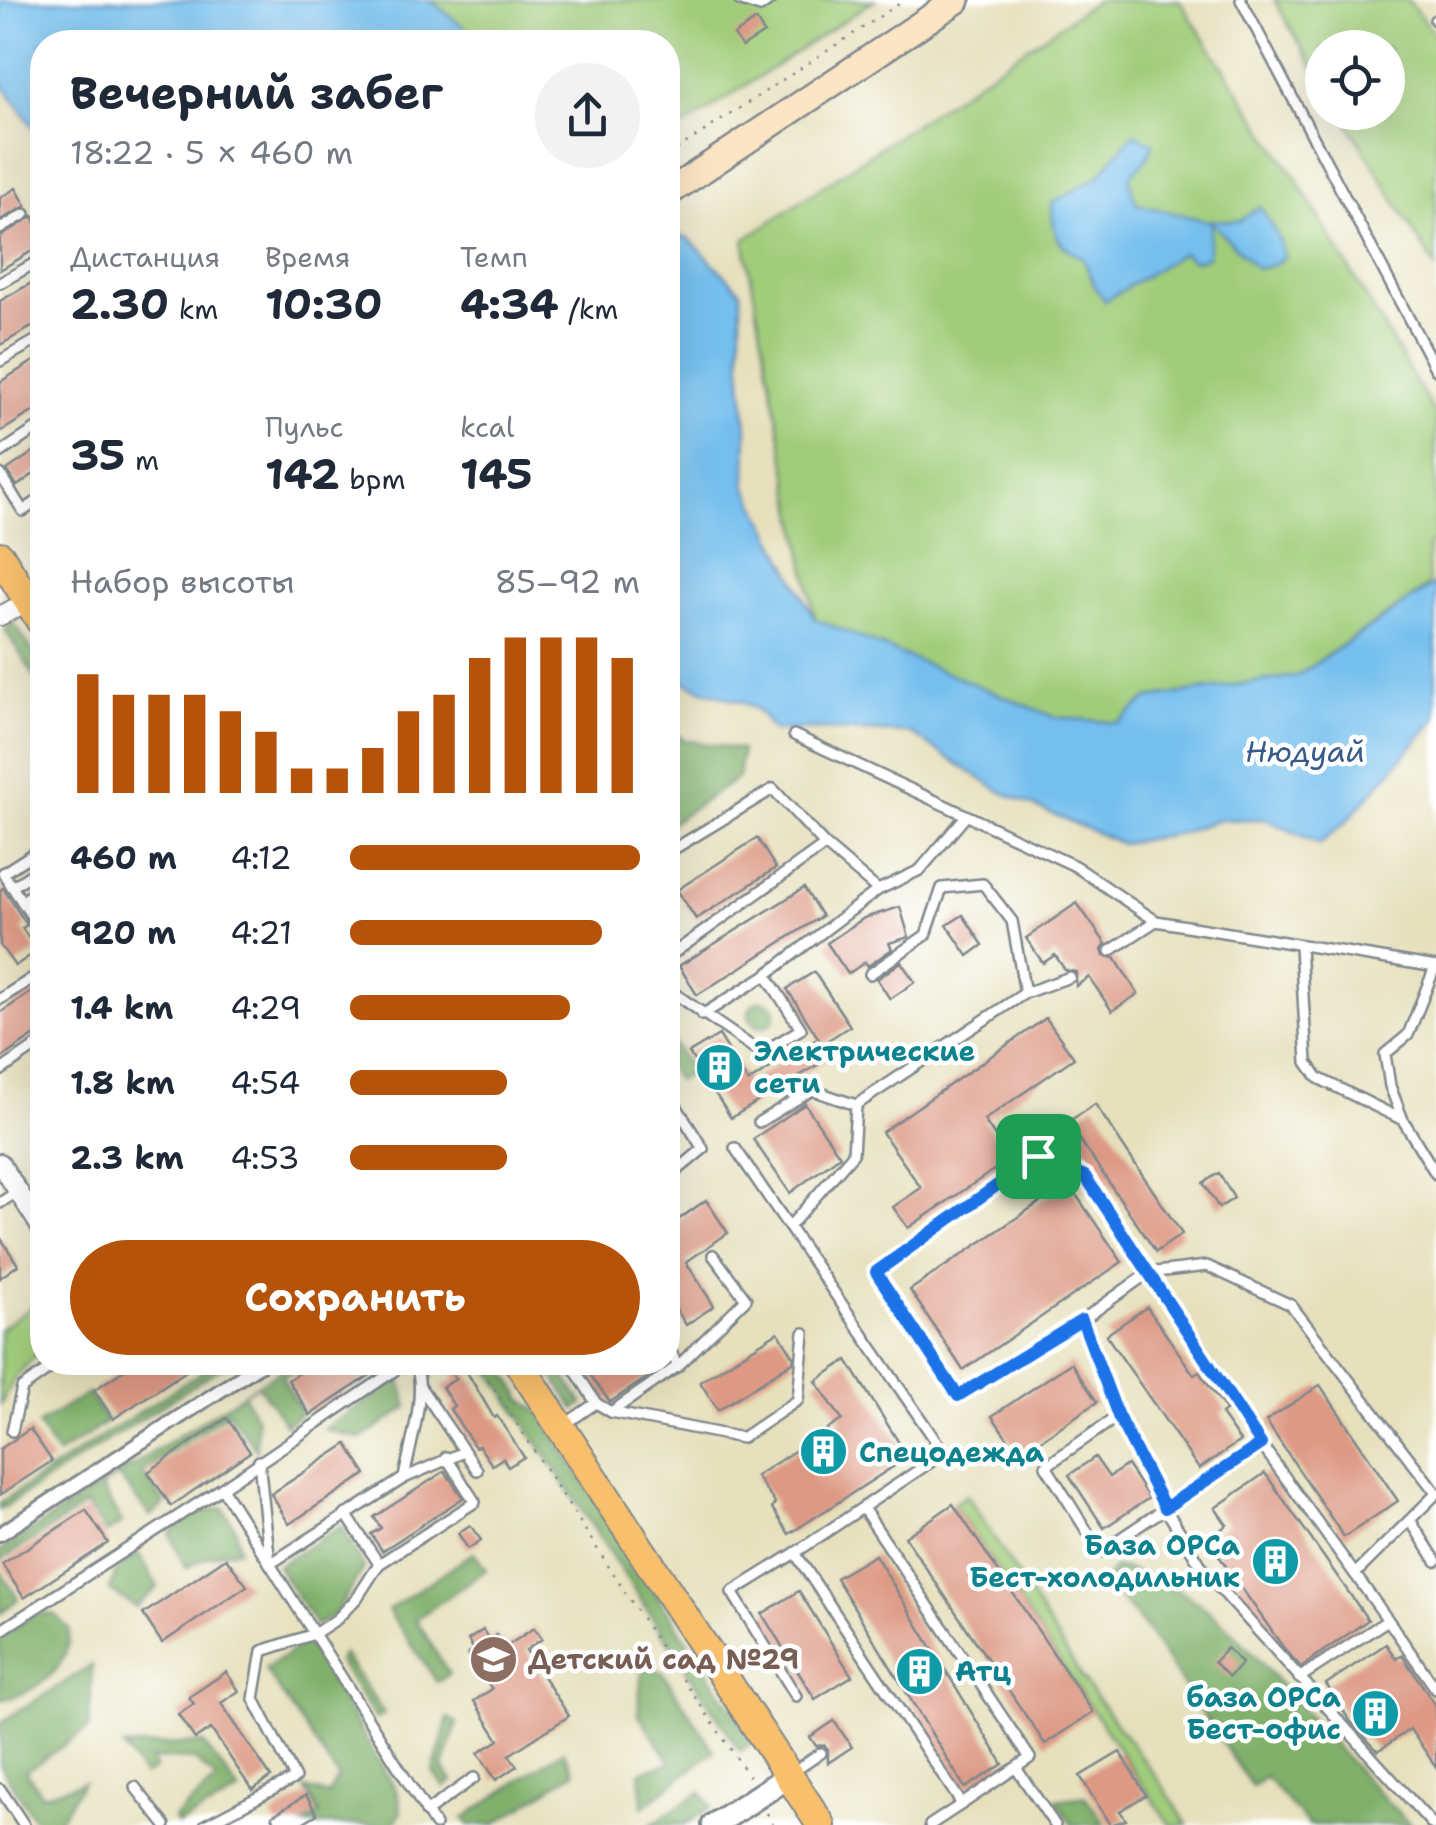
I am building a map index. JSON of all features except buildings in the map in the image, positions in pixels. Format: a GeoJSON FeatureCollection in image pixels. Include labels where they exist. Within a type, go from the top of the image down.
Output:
{"type":"FeatureCollection","features":[{"type":"Feature","properties":{"kind":"main road"},"geometry":{"type":"LineString","coordinates":[[680,185],[957,0]]}},
{"type":"Feature","properties":{"kind":"main road"},"geometry":{"type":"LineString","coordinates":[[0,556],[30,595]]}},
{"type":"Feature","properties":{"kind":"main road"},"geometry":{"type":"LineString","coordinates":[[526,1375],[821,1825]]}},
{"type":"Feature","properties":{"kind":"street"},"geometry":{"type":"LineString","coordinates":[[0,616],[30,608]]}},
{"type":"Feature","properties":{"kind":"street"},"geometry":{"type":"LineString","coordinates":[[0,1162],[30,1210]]}},
{"type":"Feature","properties":{"kind":"street"},"geometry":{"type":"LineString","coordinates":[[0,1534],[244,1375]]}},
{"type":"Feature","properties":{"kind":"street"},"geometry":{"type":"LineString","coordinates":[[714,1825],[788,1776]]}},
{"type":"Feature","properties":{"kind":"lane"},"geometry":{"type":"LineString","coordinates":[[739,0],[760,6],[770,0]]}},
{"type":"Feature","properties":{"kind":"lane"},"geometry":{"type":"LineString","coordinates":[[1241,0],[1436,370]]}},
{"type":"Feature","properties":{"kind":"lane"},"geometry":{"type":"LineString","coordinates":[[0,229],[25,214]]}},
{"type":"Feature","properties":{"kind":"lane"},"geometry":{"type":"LineString","coordinates":[[0,283],[30,266]]}},
{"type":"Feature","properties":{"kind":"lane"},"geometry":{"type":"LineString","coordinates":[[0,361],[30,344]]}},
{"type":"Feature","properties":{"kind":"lane"},"geometry":{"type":"LineString","coordinates":[[0,453],[30,433]]}},
{"type":"Feature","properties":{"kind":"lane"},"geometry":{"type":"LineString","coordinates":[[0,474],[23,511],[30,506]]}},
{"type":"Feature","properties":{"kind":"lane"},"geometry":{"type":"LineString","coordinates":[[794,735],[1074,866],[1156,922],[1436,967],[1408,1035],[1385,1054],[1390,1086],[1404,1120],[1436,1174]]}},
{"type":"Feature","properties":{"kind":"lane"},"geometry":{"type":"LineString","coordinates":[[680,846],[773,790],[825,846],[878,890]]}},
{"type":"Feature","properties":{"kind":"lane"},"geometry":{"type":"LineString","coordinates":[[702,1015],[766,975],[878,890],[920,870],[966,816]]}},
{"type":"Feature","properties":{"kind":"lane"},"geometry":{"type":"LineString","coordinates":[[680,949],[825,846]]}},
{"type":"Feature","properties":{"kind":"lane"},"geometry":{"type":"LineString","coordinates":[[30,856],[3,873],[30,908]]}},
{"type":"Feature","properties":{"kind":"lane"},"geometry":{"type":"LineString","coordinates":[[12,887],[30,875]]}},
{"type":"Feature","properties":{"kind":"lane"},"geometry":{"type":"LineString","coordinates":[[870,974],[926,935],[942,888],[983,884],[1012,921],[1024,993]]}},
{"type":"Feature","properties":{"kind":"lane"},"geometry":{"type":"LineString","coordinates":[[22,902],[30,896]]}},
{"type":"Feature","properties":{"kind":"lane"},"geometry":{"type":"LineString","coordinates":[[1110,951],[1156,922]]}},
{"type":"Feature","properties":{"kind":"lane"},"geometry":{"type":"LineString","coordinates":[[1300,946],[1307,1062],[1318,1078],[1404,1120]]}},
{"type":"Feature","properties":{"kind":"lane"},"geometry":{"type":"LineString","coordinates":[[680,999],[761,1053],[801,1029],[766,975]]}},
{"type":"Feature","properties":{"kind":"lane"},"geometry":{"type":"LineString","coordinates":[[856,1105],[1024,993],[1070,977]]}},
{"type":"Feature","properties":{"kind":"lane"},"geometry":{"type":"LineString","coordinates":[[0,999],[30,980]]}},
{"type":"Feature","properties":{"kind":"lane"},"geometry":{"type":"LineString","coordinates":[[0,1071],[30,1050]]}},
{"type":"Feature","properties":{"kind":"lane"},"geometry":{"type":"LineString","coordinates":[[759,1122],[812,1090],[856,1105]]}},
{"type":"Feature","properties":{"kind":"lane"},"geometry":{"type":"LineString","coordinates":[[788,1228],[853,1154],[856,1105]]}},
{"type":"Feature","properties":{"kind":"lane"},"geometry":{"type":"LineString","coordinates":[[680,1112],[703,1149],[680,1168]]}},
{"type":"Feature","properties":{"kind":"lane"},"geometry":{"type":"LineString","coordinates":[[735,1148],[944,1453],[732,1592],[796,1696]]}},
{"type":"Feature","properties":{"kind":"lane"},"geometry":{"type":"LineString","coordinates":[[1355,1574],[1436,1494],[1291,1305],[1207,1266],[1148,1273],[1082,1320],[958,1396],[876,1272],[1038,1156],[1085,1176],[1148,1273],[1261,1444],[1436,1689]]}},
{"type":"Feature","properties":{"kind":"lane"},"geometry":{"type":"LineString","coordinates":[[0,1204],[18,1191]]}},
{"type":"Feature","properties":{"kind":"lane"},"geometry":{"type":"LineString","coordinates":[[680,1364],[746,1299],[713,1256]]}},
{"type":"Feature","properties":{"kind":"lane"},"geometry":{"type":"LineString","coordinates":[[1082,1320],[1118,1416],[1165,1508],[1205,1572],[1433,1825]]}},
{"type":"Feature","properties":{"kind":"lane"},"geometry":{"type":"LineString","coordinates":[[578,1375],[596,1403],[611,1412],[742,1438],[798,1400],[804,1333]]}},
{"type":"Feature","properties":{"kind":"lane"},"geometry":{"type":"LineString","coordinates":[[12,1431],[22,1388],[40,1375]]}},
{"type":"Feature","properties":{"kind":"lane"},"geometry":{"type":"LineString","coordinates":[[0,1631],[391,1375]]}},
{"type":"Feature","properties":{"kind":"lane"},"geometry":{"type":"LineString","coordinates":[[404,1478],[419,1375]]}},
{"type":"Feature","properties":{"kind":"lane"},"geometry":{"type":"LineString","coordinates":[[611,1412],[665,1375]]}},
{"type":"Feature","properties":{"kind":"lane"},"geometry":{"type":"LineString","coordinates":[[420,1388],[477,1470]]}},
{"type":"Feature","properties":{"kind":"lane"},"geometry":{"type":"LineString","coordinates":[[560,1428],[596,1403]]}},
{"type":"Feature","properties":{"kind":"lane"},"geometry":{"type":"LineString","coordinates":[[1118,1416],[1046,1466],[1100,1552],[1261,1444]]}},
{"type":"Feature","properties":{"kind":"lane"},"geometry":{"type":"LineString","coordinates":[[270,1564],[404,1478],[464,1452]]}},
{"type":"Feature","properties":{"kind":"lane"},"geometry":{"type":"LineString","coordinates":[[205,1825],[295,1778],[254,1699],[262,1651],[314,1634],[337,1619],[357,1598],[378,1564],[475,1502],[446,1457]]}},
{"type":"Feature","properties":{"kind":"lane"},"geometry":{"type":"LineString","coordinates":[[259,1461],[270,1564]]}},
{"type":"Feature","properties":{"kind":"lane"},"geometry":{"type":"LineString","coordinates":[[222,1488],[435,1825]]}},
{"type":"Feature","properties":{"kind":"lane"},"geometry":{"type":"LineString","coordinates":[[863,1508],[1030,1758],[930,1825]]}},
{"type":"Feature","properties":{"kind":"lane"},"geometry":{"type":"LineString","coordinates":[[346,1514],[378,1564]]}},
{"type":"Feature","properties":{"kind":"lane"},"geometry":{"type":"LineString","coordinates":[[1410,1520],[1436,1562]]}},
{"type":"Feature","properties":{"kind":"lane"},"geometry":{"type":"LineString","coordinates":[[795,1553],[962,1804]]}},
{"type":"Feature","properties":{"kind":"lane"},"geometry":{"type":"LineString","coordinates":[[1300,1678],[1388,1620]]}},
{"type":"Feature","properties":{"kind":"lane"},"geometry":{"type":"LineString","coordinates":[[788,1776],[821,1753]]}},
{"type":"Feature","properties":{"kind":"lane"},"geometry":{"type":"LineString","coordinates":[[1016,1768],[1056,1825]]}},
{"type":"Feature","properties":{"kind":"lane"},"geometry":{"type":"LineString","coordinates":[[426,1812],[474,1778]]}},
{"type":"Feature","properties":{"kind":"lane"},"geometry":{"type":"LineString","coordinates":[[135,1787],[165,1825]]}},
{"type":"Feature","properties":{"kind":"lane"},"geometry":{"type":"LineString","coordinates":[[0,1789],[24,1825]]}},
{"type":"Feature","properties":{"kind":"path"},"geometry":{"type":"LineString","coordinates":[[680,147],[905,0]]}},
{"type":"Feature","properties":{"kind":"path"},"geometry":{"type":"LineString","coordinates":[[486,1375],[654,1637],[761,1794],[774,1825]]}},
{"type":"Feature","properties":{"kind":"green space"},"geometry":{"type":"Polygon","coordinates":[[[430,0],[875,0],[680,129],[680,30],[467,30],[430,0]]]}},
{"type":"Feature","properties":{"kind":"green space"},"geometry":{"type":"Polygon","coordinates":[[[1097,0],[1179,0],[1296,178],[1436,416],[1436,541],[1428,545],[1429,586],[1297,676],[1149,698],[1118,723],[1054,717],[815,619],[744,240],[1097,0]]]}},
{"type":"Feature","properties":{"kind":"green space"},"geometry":{"type":"Polygon","coordinates":[[[1274,0],[1408,0],[1436,37],[1436,269],[1352,130],[1405,130],[1405,30],[1305,30],[1305,52],[1274,0]]]}},
{"type":"Feature","properties":{"kind":"green space"},"geometry":{"type":"Polygon","coordinates":[[[13,622],[30,648],[30,669],[5,630],[13,622]]]}},
{"type":"Feature","properties":{"kind":"green space"},"geometry":{"type":"Polygon","coordinates":[[[680,737],[742,750],[738,778],[680,817],[680,737]]]}},
{"type":"Feature","properties":{"kind":"green space"},"geometry":{"type":"Polygon","coordinates":[[[762,1001],[771,1005],[775,1014],[771,1023],[762,1027],[753,1023],[749,1014],[753,1005],[762,1001]]]}},
{"type":"Feature","properties":{"kind":"green space"},"geometry":{"type":"Polygon","coordinates":[[[680,1054],[692,1071],[680,1079],[680,1054]]]}},
{"type":"Feature","properties":{"kind":"green space"},"geometry":{"type":"Polygon","coordinates":[[[30,1308],[30,1361],[16,1376],[0,1406],[0,1329],[30,1308]]]}},
{"type":"Feature","properties":{"kind":"green space"},"geometry":{"type":"Polygon","coordinates":[[[197,1375],[209,1375],[0,1510],[0,1503],[197,1375]]]}},
{"type":"Feature","properties":{"kind":"green space"},"geometry":{"type":"Polygon","coordinates":[[[273,1375],[287,1375],[282,1378],[302,1412],[286,1425],[258,1385],[273,1375]]]}},
{"type":"Feature","properties":{"kind":"green space"},"geometry":{"type":"Polygon","coordinates":[[[493,1375],[507,1375],[523,1400],[538,1411],[753,1742],[740,1751],[493,1375]]]}},
{"type":"Feature","properties":{"kind":"green space"},"geometry":{"type":"Polygon","coordinates":[[[552,1375],[563,1375],[583,1404],[575,1409],[552,1375]]]}},
{"type":"Feature","properties":{"kind":"green space"},"geometry":{"type":"Polygon","coordinates":[[[400,1379],[408,1407],[361,1439],[324,1429],[400,1379]]]}},
{"type":"Feature","properties":{"kind":"green space"},"geometry":{"type":"Polygon","coordinates":[[[88,1393],[107,1422],[57,1455],[38,1425],[88,1393]]]}},
{"type":"Feature","properties":{"kind":"green space"},"geometry":{"type":"Polygon","coordinates":[[[243,1394],[257,1419],[256,1449],[228,1412],[142,1472],[165,1504],[150,1516],[118,1476],[101,1487],[122,1523],[106,1533],[86,1505],[0,1561],[0,1551],[243,1394]]]}},
{"type":"Feature","properties":{"kind":"green space"},"geometry":{"type":"Polygon","coordinates":[[[967,1495],[1086,1684],[1188,1825],[1170,1825],[953,1504],[967,1495]]]}},
{"type":"Feature","properties":{"kind":"green space"},"geometry":{"type":"Polygon","coordinates":[[[223,1508],[236,1530],[239,1549],[209,1556],[186,1568],[170,1534],[193,1514],[223,1508]]]}},
{"type":"Feature","properties":{"kind":"green space"},"geometry":{"type":"Polygon","coordinates":[[[342,1526],[364,1568],[334,1615],[316,1626],[277,1566],[342,1526]]]}},
{"type":"Feature","properties":{"kind":"green space"},"geometry":{"type":"Polygon","coordinates":[[[474,1552],[486,1570],[416,1619],[449,1674],[437,1682],[388,1610],[474,1552]]]}},
{"type":"Feature","properties":{"kind":"green space"},"geometry":{"type":"Polygon","coordinates":[[[138,1553],[158,1587],[136,1607],[110,1591],[116,1571],[138,1553]]]}},
{"type":"Feature","properties":{"kind":"green space"},"geometry":{"type":"Polygon","coordinates":[[[1115,1567],[1168,1585],[1211,1613],[1411,1825],[1309,1825],[1265,1777],[1252,1787],[1143,1625],[1104,1581],[1115,1567]]]}},
{"type":"Feature","properties":{"kind":"green space"},"geometry":{"type":"Polygon","coordinates":[[[0,1570],[18,1599],[0,1614],[0,1570]]]}},
{"type":"Feature","properties":{"kind":"green space"},"geometry":{"type":"Polygon","coordinates":[[[36,1613],[55,1615],[69,1629],[64,1656],[38,1685],[0,1700],[0,1639],[36,1613]]]}},
{"type":"Feature","properties":{"kind":"green space"},"geometry":{"type":"Polygon","coordinates":[[[307,1641],[398,1793],[401,1812],[393,1825],[303,1825],[320,1814],[305,1789],[328,1795],[338,1777],[265,1669],[307,1641]]]}},
{"type":"Feature","properties":{"kind":"green space"},"geometry":{"type":"Polygon","coordinates":[[[343,1654],[384,1714],[376,1719],[338,1661],[343,1654]]]}},
{"type":"Feature","properties":{"kind":"green space"},"geometry":{"type":"Polygon","coordinates":[[[92,1665],[89,1728],[26,1771],[42,1795],[83,1782],[59,1819],[63,1825],[38,1825],[0,1765],[0,1723],[92,1665]]]}},
{"type":"Feature","properties":{"kind":"green space"},"geometry":{"type":"Polygon","coordinates":[[[642,1667],[663,1672],[714,1751],[643,1807],[640,1772],[671,1762],[638,1714],[642,1667]]]}},
{"type":"Feature","properties":{"kind":"green space"},"geometry":{"type":"Polygon","coordinates":[[[448,1718],[457,1723],[443,1768],[452,1781],[444,1787],[433,1772],[448,1718]]]}},
{"type":"Feature","properties":{"kind":"green space"},"geometry":{"type":"Polygon","coordinates":[[[203,1743],[240,1792],[177,1825],[174,1818],[217,1780],[195,1760],[151,1759],[155,1768],[144,1776],[123,1747],[203,1743]]]}},
{"type":"Feature","properties":{"kind":"green space"},"geometry":{"type":"Polygon","coordinates":[[[563,1751],[575,1772],[494,1825],[469,1825],[464,1818],[563,1751]]]}},
{"type":"Feature","properties":{"kind":"green space"},"geometry":{"type":"Polygon","coordinates":[[[701,1792],[711,1807],[684,1825],[650,1825],[701,1792]]]}},
{"type":"Feature","properties":{"kind":"green space"},"geometry":{"type":"Polygon","coordinates":[[[1085,1796],[1106,1825],[1072,1825],[1056,1800],[1085,1796]]]}},
{"type":"Feature","properties":{"kind":"water"},"geometry":{"type":"Polygon","coordinates":[[[0,0],[430,0],[467,30],[30,30],[30,122],[0,81],[0,0]]]}},
{"type":"Feature","properties":{"kind":"water"},"geometry":{"type":"Polygon","coordinates":[[[1134,133],[1153,143],[1147,158],[1129,177],[1136,204],[1204,220],[1240,221],[1260,206],[1279,239],[1284,257],[1257,269],[1211,222],[1208,257],[1194,261],[1182,253],[1105,301],[1083,258],[1057,237],[1052,203],[1098,177],[1134,133]]]}},
{"type":"Feature","properties":{"kind":"water","name":"Нюдуай"},"geometry":{"type":"Polygon","coordinates":[[[680,236],[688,238],[741,291],[746,485],[815,619],[1054,717],[1118,723],[1149,698],[1297,676],[1436,583],[1436,719],[1346,822],[1320,844],[1265,819],[1216,820],[1185,832],[1122,844],[1001,792],[910,733],[773,731],[751,706],[680,678],[680,236]]]}},
{"type":"Feature","properties":{"kind":"place","name":"Электрические сети"},"geometry":{"type":"Point","coordinates":[719,1067]}},
{"type":"Feature","properties":{"kind":"place","name":"Спецодежда"},"geometry":{"type":"Point","coordinates":[824,1452]}},
{"type":"Feature","properties":{"kind":"place","name":"База ОРСа Бест-холодильник"},"geometry":{"type":"Point","coordinates":[1275,1561]}},
{"type":"Feature","properties":{"kind":"place","name":"Детский сад №29"},"geometry":{"type":"Point","coordinates":[493,1659]}},
{"type":"Feature","properties":{"kind":"place","name":"Атц"},"geometry":{"type":"Point","coordinates":[920,1671]}},
{"type":"Feature","properties":{"kind":"place","name":"база ОРСа Бест-офис"},"geometry":{"type":"Point","coordinates":[1376,1713]}},
{"type":"Feature","properties":{"kind":"route"},"geometry":{"type":"LineString","coordinates":[[1038,1156],[1085,1176],[1261,1444],[1165,1508],[1118,1416],[1082,1320],[958,1396],[876,1272],[1038,1156]]}}]}
